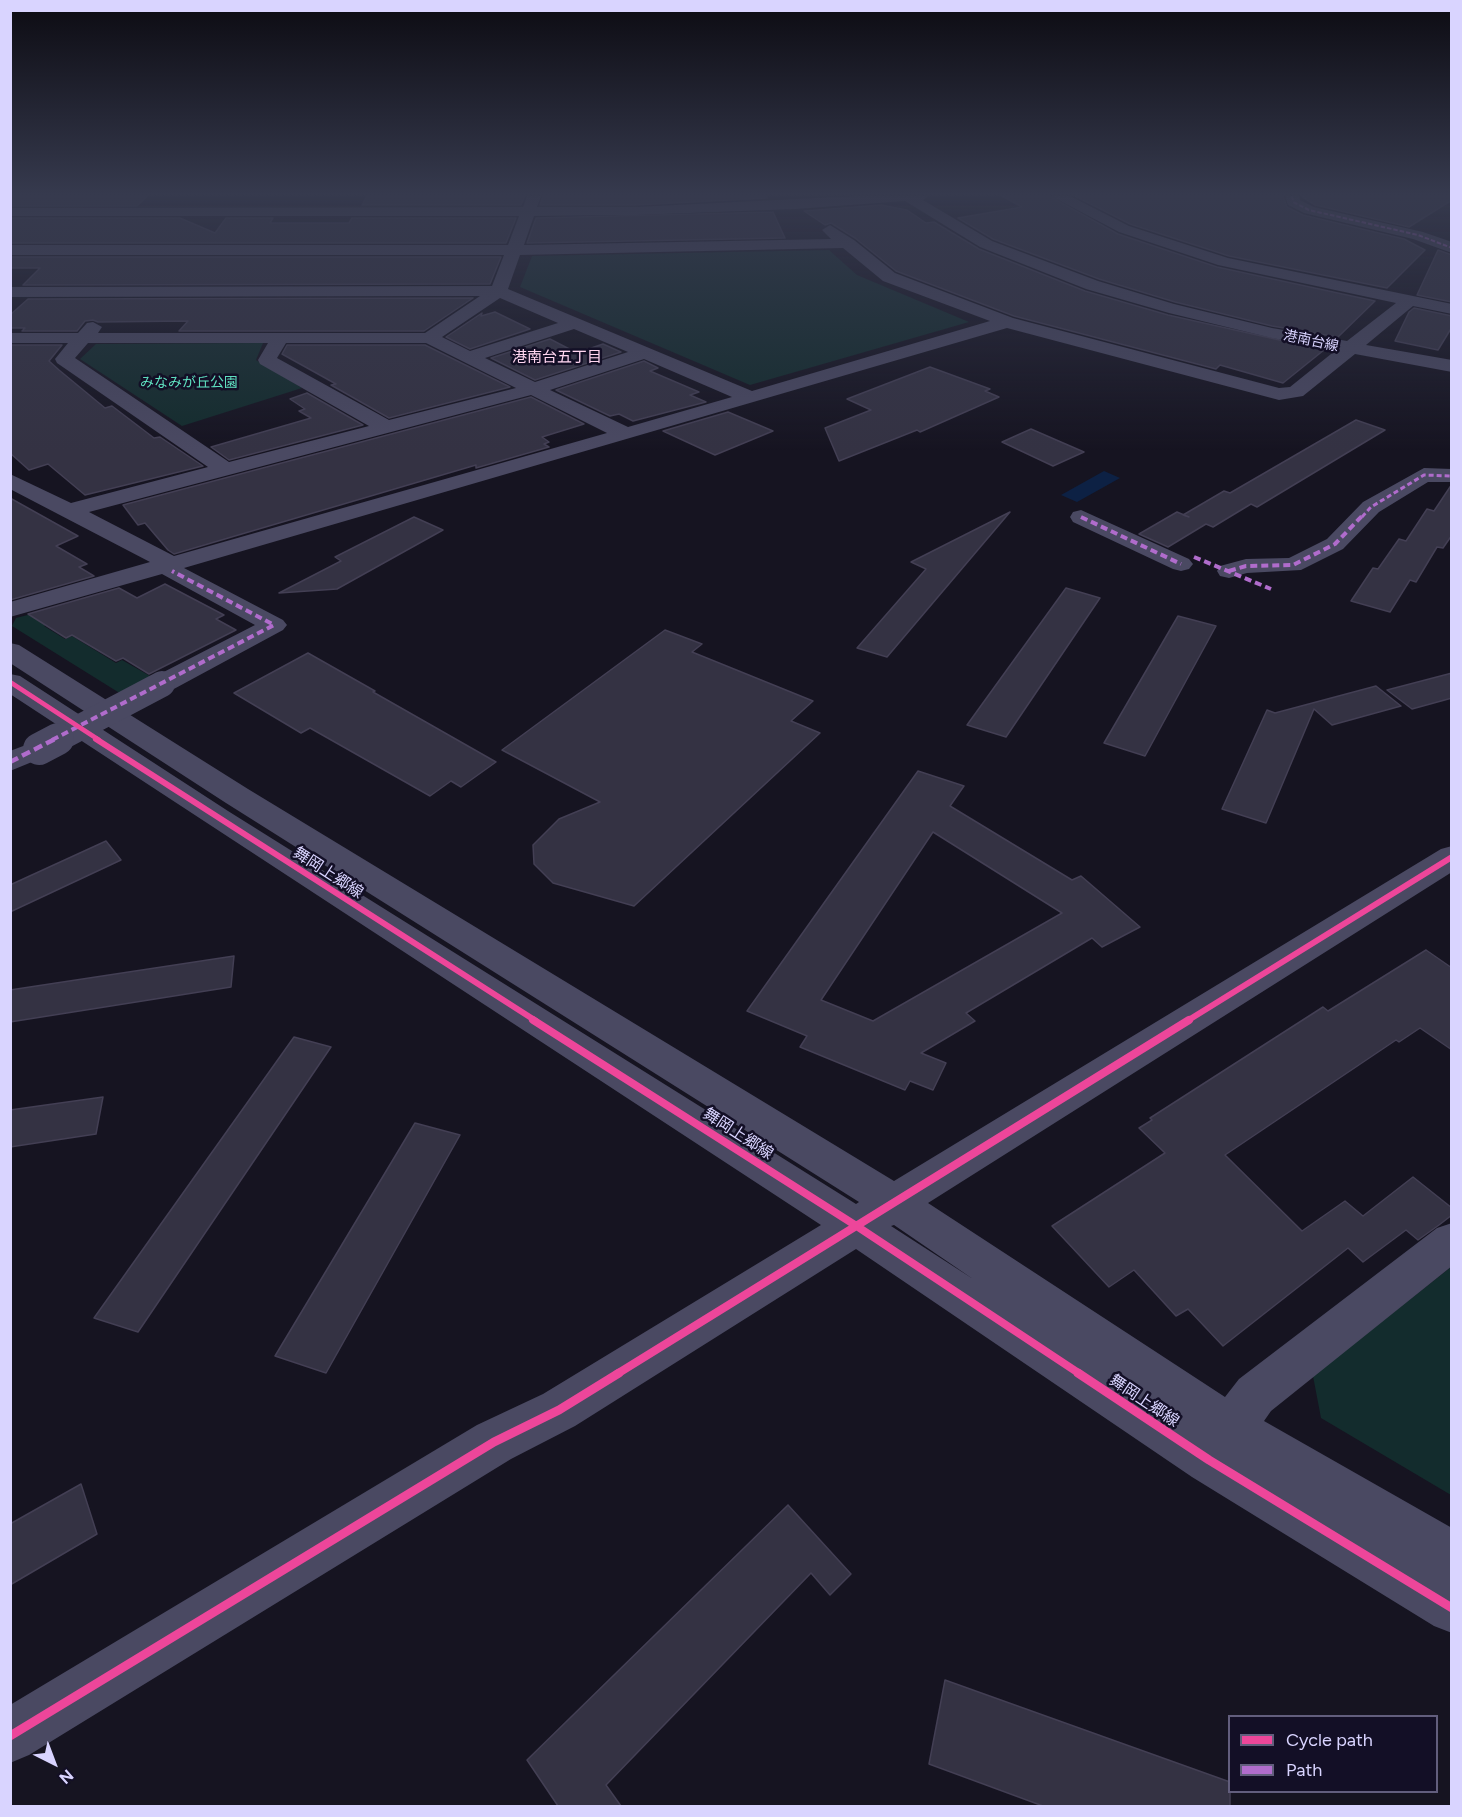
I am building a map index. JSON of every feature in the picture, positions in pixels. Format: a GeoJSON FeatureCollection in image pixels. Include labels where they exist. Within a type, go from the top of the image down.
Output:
{"type":"FeatureCollection","features":[{"type":"Feature","properties":{"kind":"street"},"geometry":{"type":"LineString","coordinates":[[135,281],[64,359],[225,469]]}},
{"type":"Feature","properties":{"kind":"street"},"geometry":{"type":"LineString","coordinates":[[429,338],[499,291],[502,281]]}},
{"type":"Feature","properties":{"kind":"street"},"geometry":{"type":"LineString","coordinates":[[899,281],[1006,322],[1280,394],[1296,392],[1407,302]]}},
{"type":"Feature","properties":{"kind":"street","name":"港南台線"},"geometry":{"type":"LineString","coordinates":[[1081,281],[1169,308],[1452,366]]}},
{"type":"Feature","properties":{"kind":"street"},"geometry":{"type":"LineString","coordinates":[[1314,281],[1407,302],[1452,309]]}},
{"type":"Feature","properties":{"kind":"street"},"geometry":{"type":"LineString","coordinates":[[10,292],[499,291],[752,398]]}},
{"type":"Feature","properties":{"kind":"street"},"geometry":{"type":"LineString","coordinates":[[10,610],[171,567],[1006,322]]}},
{"type":"Feature","properties":{"kind":"street"},"geometry":{"type":"LineString","coordinates":[[469,357],[574,323]]}},
{"type":"Feature","properties":{"kind":"street"},"geometry":{"type":"LineString","coordinates":[[281,337],[267,360],[388,428]]}},
{"type":"Feature","properties":{"kind":"street"},"geometry":{"type":"LineString","coordinates":[[10,338],[429,338],[626,434]]}},
{"type":"Feature","properties":{"kind":"street","name":"港南台線"},"geometry":{"type":"LineString","coordinates":[[1355,346],[1452,360]]}},
{"type":"Feature","properties":{"kind":"street"},"geometry":{"type":"LineString","coordinates":[[70,510],[533,389],[644,353]]}},
{"type":"Feature","properties":{"kind":"street"},"geometry":{"type":"LineString","coordinates":[[1229,571],[1246,566],[1293,565],[1335,544],[1371,507],[1424,475],[1452,476]]}},
{"type":"Feature","properties":{"kind":"street"},"geometry":{"type":"LineString","coordinates":[[10,480],[70,510],[274,625],[39,749],[10,762]]}},
{"type":"Feature","properties":{"kind":"street"},"geometry":{"type":"LineString","coordinates":[[1081,517],[1188,561],[1229,571],[1271,590]]}},
{"type":"Feature","properties":{"kind":"street","name":"舞岡上郷線"},"geometry":{"type":"LineString","coordinates":[[10,651],[247,802],[875,1214],[1219,1444],[1452,1608]]}},
{"type":"Feature","properties":{"kind":"street","name":"舞岡上郷線"},"geometry":{"type":"LineString","coordinates":[[10,682],[217,818],[875,1214]]}},
{"type":"Feature","properties":{"kind":"street"},"geometry":{"type":"LineString","coordinates":[[10,1736],[494,1442],[559,1410],[1452,857]]}},
{"type":"Feature","properties":{"kind":"street"},"geometry":{"type":"LineString","coordinates":[[1219,1444],[1255,1395],[1452,1241]]}},
{"type":"Feature","properties":{"kind":"street","name":"舞岡上郷線"},"geometry":{"type":"LineString","coordinates":[[1219,1444],[1452,1556]]}},
{"type":"Feature","properties":{"kind":"green space"},"geometry":{"type":"Polygon","coordinates":[[[522,281],[871,281],[969,322],[750,385],[520,287],[522,281]]]}},
{"type":"Feature","properties":{"kind":"green space","name":"みなみが丘公園"},"geometry":{"type":"Polygon","coordinates":[[[263,343],[256,360],[302,388],[182,426],[80,359],[96,344],[263,343]]]}},
{"type":"Feature","properties":{"kind":"green space"},"geometry":{"type":"Polygon","coordinates":[[[55,608],[66,615],[44,626],[65,639],[72,636],[116,663],[122,660],[157,680],[126,697],[12,626],[16,618],[55,608]]]}},
{"type":"Feature","properties":{"kind":"green space"},"geometry":{"type":"Polygon","coordinates":[[[1451,1267],[1451,1495],[1321,1418],[1313,1376],[1451,1267]]]}},
{"type":"Feature","properties":{"kind":"water"},"geometry":{"type":"Polygon","coordinates":[[[1104,471],[1120,478],[1077,502],[1061,495],[1104,471]]]}},
{"type":"Feature","properties":{"kind":"building"},"geometry":{"type":"Polygon","coordinates":[[[27,281],[491,281],[490,284],[23,285],[27,281]]]}},
{"type":"Feature","properties":{"kind":"building"},"geometry":{"type":"Polygon","coordinates":[[[922,281],[1059,281],[1085,291],[1168,315],[1324,350],[1283,383],[1220,365],[1216,369],[1014,316],[922,281]]]}},
{"type":"Feature","properties":{"kind":"building"},"geometry":{"type":"Polygon","coordinates":[[[1105,281],[1281,281],[1375,301],[1338,337],[1272,326],[1175,302],[1105,281]]]}},
{"type":"Feature","properties":{"kind":"building"},"geometry":{"type":"Polygon","coordinates":[[[1351,281],[1394,281],[1387,288],[1351,281]]]}},
{"type":"Feature","properties":{"kind":"building"},"geometry":{"type":"Polygon","coordinates":[[[1424,281],[1452,281],[1452,302],[1417,295],[1424,281]]]}},
{"type":"Feature","properties":{"kind":"building"},"geometry":{"type":"Polygon","coordinates":[[[473,298],[424,331],[179,331],[188,321],[98,322],[93,320],[85,321],[77,331],[22,331],[25,328],[10,328],[10,315],[28,299],[473,298]]]}},
{"type":"Feature","properties":{"kind":"building"},"geometry":{"type":"Polygon","coordinates":[[[1414,308],[1452,316],[1452,327],[1438,350],[1395,341],[1409,312],[1414,308]]]}},
{"type":"Feature","properties":{"kind":"building"},"geometry":{"type":"Polygon","coordinates":[[[495,312],[530,329],[470,349],[446,337],[482,313],[481,316],[495,312]]]}},
{"type":"Feature","properties":{"kind":"building"},"geometry":{"type":"Polygon","coordinates":[[[550,339],[577,353],[603,344],[621,352],[535,380],[491,358],[550,339]]]}},
{"type":"Feature","properties":{"kind":"building"},"geometry":{"type":"Polygon","coordinates":[[[10,345],[62,345],[49,361],[59,370],[105,408],[112,406],[154,438],[160,437],[203,466],[85,495],[48,464],[29,470],[10,453],[10,345]]]}},
{"type":"Feature","properties":{"kind":"building"},"geometry":{"type":"Polygon","coordinates":[[[287,345],[425,345],[510,387],[389,418],[331,385],[336,384],[282,354],[287,345]]]}},
{"type":"Feature","properties":{"kind":"building"},"geometry":{"type":"Polygon","coordinates":[[[644,361],[658,368],[650,371],[699,392],[690,395],[706,402],[633,421],[619,414],[610,416],[556,390],[644,361]]]}},
{"type":"Feature","properties":{"kind":"building"},"geometry":{"type":"Polygon","coordinates":[[[930,367],[990,389],[985,391],[999,397],[920,432],[917,430],[839,461],[825,428],[871,410],[847,399],[930,367]]]}},
{"type":"Feature","properties":{"kind":"building"},"geometry":{"type":"Polygon","coordinates":[[[307,393],[363,425],[229,460],[211,447],[311,418],[299,411],[305,409],[290,399],[307,393]]]}},
{"type":"Feature","properties":{"kind":"building"},"geometry":{"type":"Polygon","coordinates":[[[531,397],[584,424],[542,437],[549,442],[544,444],[549,447],[476,468],[476,465],[174,554],[145,523],[138,525],[123,505],[531,397]]]}},
{"type":"Feature","properties":{"kind":"building"},"geometry":{"type":"Polygon","coordinates":[[[728,412],[773,431],[715,455],[663,431],[728,412]]]}},
{"type":"Feature","properties":{"kind":"building"},"geometry":{"type":"Polygon","coordinates":[[[1356,420],[1385,430],[1257,507],[1251,504],[1213,527],[1206,524],[1168,547],[1139,534],[1177,512],[1183,515],[1224,491],[1230,493],[1356,420]]]}},
{"type":"Feature","properties":{"kind":"building"},"geometry":{"type":"Polygon","coordinates":[[[1031,429],[1084,452],[1053,466],[1002,442],[1031,429]]]}},
{"type":"Feature","properties":{"kind":"building"},"geometry":{"type":"Polygon","coordinates":[[[1452,484],[1452,535],[1443,548],[1437,547],[1416,582],[1410,580],[1390,612],[1351,601],[1373,568],[1378,569],[1399,539],[1406,541],[1427,509],[1434,511],[1452,484]]]}},
{"type":"Feature","properties":{"kind":"building"},"geometry":{"type":"Polygon","coordinates":[[[10,498],[78,536],[56,546],[87,564],[79,567],[94,576],[10,600],[10,498]]]}},
{"type":"Feature","properties":{"kind":"building"},"geometry":{"type":"Polygon","coordinates":[[[1010,512],[887,657],[857,648],[926,569],[911,562],[1010,512]]]}},
{"type":"Feature","properties":{"kind":"building"},"geometry":{"type":"Polygon","coordinates":[[[414,517],[443,530],[337,589],[279,593],[341,561],[335,557],[414,517]]]}},
{"type":"Feature","properties":{"kind":"building"},"geometry":{"type":"Polygon","coordinates":[[[165,584],[224,615],[216,619],[236,630],[149,674],[123,658],[116,661],[72,635],[66,638],[28,614],[119,588],[137,598],[165,584]]]}},
{"type":"Feature","properties":{"kind":"building"},"geometry":{"type":"Polygon","coordinates":[[[1066,588],[1100,598],[1006,737],[967,725],[1066,588]]]}},
{"type":"Feature","properties":{"kind":"building"},"geometry":{"type":"Polygon","coordinates":[[[1178,616],[1216,626],[1145,756],[1104,743],[1178,616]]]}},
{"type":"Feature","properties":{"kind":"building"},"geometry":{"type":"Polygon","coordinates":[[[665,630],[702,644],[692,652],[813,701],[791,721],[820,733],[634,906],[553,883],[534,864],[533,845],[559,819],[600,802],[502,750],[665,630]]]}},
{"type":"Feature","properties":{"kind":"building"},"geometry":{"type":"Polygon","coordinates":[[[308,653],[496,762],[461,787],[451,781],[430,796],[310,728],[301,733],[234,693],[308,653]]]}},
{"type":"Feature","properties":{"kind":"building"},"geometry":{"type":"Polygon","coordinates":[[[1452,673],[1452,698],[1412,709],[1387,690],[1452,673]]]}},
{"type":"Feature","properties":{"kind":"building"},"geometry":{"type":"Polygon","coordinates":[[[1376,686],[1401,706],[1332,725],[1314,709],[1266,823],[1222,809],[1267,710],[1275,713],[1376,686]]]}},
{"type":"Feature","properties":{"kind":"building"},"geometry":{"type":"Polygon","coordinates":[[[918,771],[964,786],[950,806],[1072,880],[1081,876],[1140,927],[1102,947],[1092,938],[966,1013],[975,1021],[921,1053],[946,1063],[933,1090],[910,1081],[905,1090],[800,1047],[807,1036],[747,1011],[918,771]],[[933,832],[821,1000],[873,1021],[1062,913],[933,832]]]}},
{"type":"Feature","properties":{"kind":"building"},"geometry":{"type":"Polygon","coordinates":[[[106,841],[121,860],[10,912],[10,885],[106,841]]]}},
{"type":"Feature","properties":{"kind":"building"},"geometry":{"type":"Polygon","coordinates":[[[1426,950],[1452,968],[1452,1050],[1420,1028],[1399,1042],[1396,1040],[1225,1155],[1302,1231],[1345,1201],[1363,1216],[1413,1177],[1452,1208],[1452,1215],[1439,1225],[1418,1240],[1406,1230],[1363,1262],[1348,1248],[1223,1346],[1188,1309],[1176,1316],[1134,1270],[1109,1287],[1052,1226],[1165,1153],[1139,1128],[1152,1120],[1150,1118],[1323,1007],[1328,1011],[1426,950]]]}},
{"type":"Feature","properties":{"kind":"building"},"geometry":{"type":"Polygon","coordinates":[[[234,956],[231,987],[10,1022],[10,990],[234,956]]]}},
{"type":"Feature","properties":{"kind":"building"},"geometry":{"type":"Polygon","coordinates":[[[294,1037],[331,1047],[138,1332],[94,1318],[294,1037]]]}},
{"type":"Feature","properties":{"kind":"building"},"geometry":{"type":"Polygon","coordinates":[[[103,1097],[96,1134],[10,1147],[10,1110],[103,1097]]]}},
{"type":"Feature","properties":{"kind":"building"},"geometry":{"type":"Polygon","coordinates":[[[415,1123],[460,1135],[326,1373],[275,1356],[415,1123]]]}},
{"type":"Feature","properties":{"kind":"building"},"geometry":{"type":"Polygon","coordinates":[[[81,1484],[97,1534],[10,1585],[10,1524],[81,1484]]]}},
{"type":"Feature","properties":{"kind":"building"},"geometry":{"type":"Polygon","coordinates":[[[788,1505],[851,1574],[830,1595],[811,1573],[606,1785],[621,1806],[558,1806],[527,1760],[788,1505]]]}},
{"type":"Feature","properties":{"kind":"building"},"geometry":{"type":"Polygon","coordinates":[[[945,1680],[1228,1781],[1230,1806],[1043,1806],[929,1764],[945,1680]]]}},
{"type":"Feature","properties":{"kind":"marked path"},"geometry":{"type":"LineString","coordinates":[[1229,571],[1246,566],[1293,565],[1335,544],[1371,507],[1424,475],[1452,476]]}},
{"type":"Feature","properties":{"kind":"marked path"},"geometry":{"type":"LineString","coordinates":[[1081,517],[1181,564]]}},
{"type":"Feature","properties":{"kind":"marked path"},"geometry":{"type":"LineString","coordinates":[[1194,557],[1271,589]]}},
{"type":"Feature","properties":{"kind":"marked path"},"geometry":{"type":"LineString","coordinates":[[10,762],[274,625],[172,571]]}},
{"type":"Feature","properties":{"kind":"cycle path"},"geometry":{"type":"LineString","coordinates":[[10,682],[217,818],[855,1225],[1209,1460],[1452,1608]]}},
{"type":"Feature","properties":{"kind":"cycle path"},"geometry":{"type":"LineString","coordinates":[[10,1736],[494,1442],[559,1410],[1452,857]]}},
{"type":"Feature","properties":{"kind":"district","name":"港南台五丁目"},"geometry":{"type":"Point","coordinates":[557,358]}}]}
